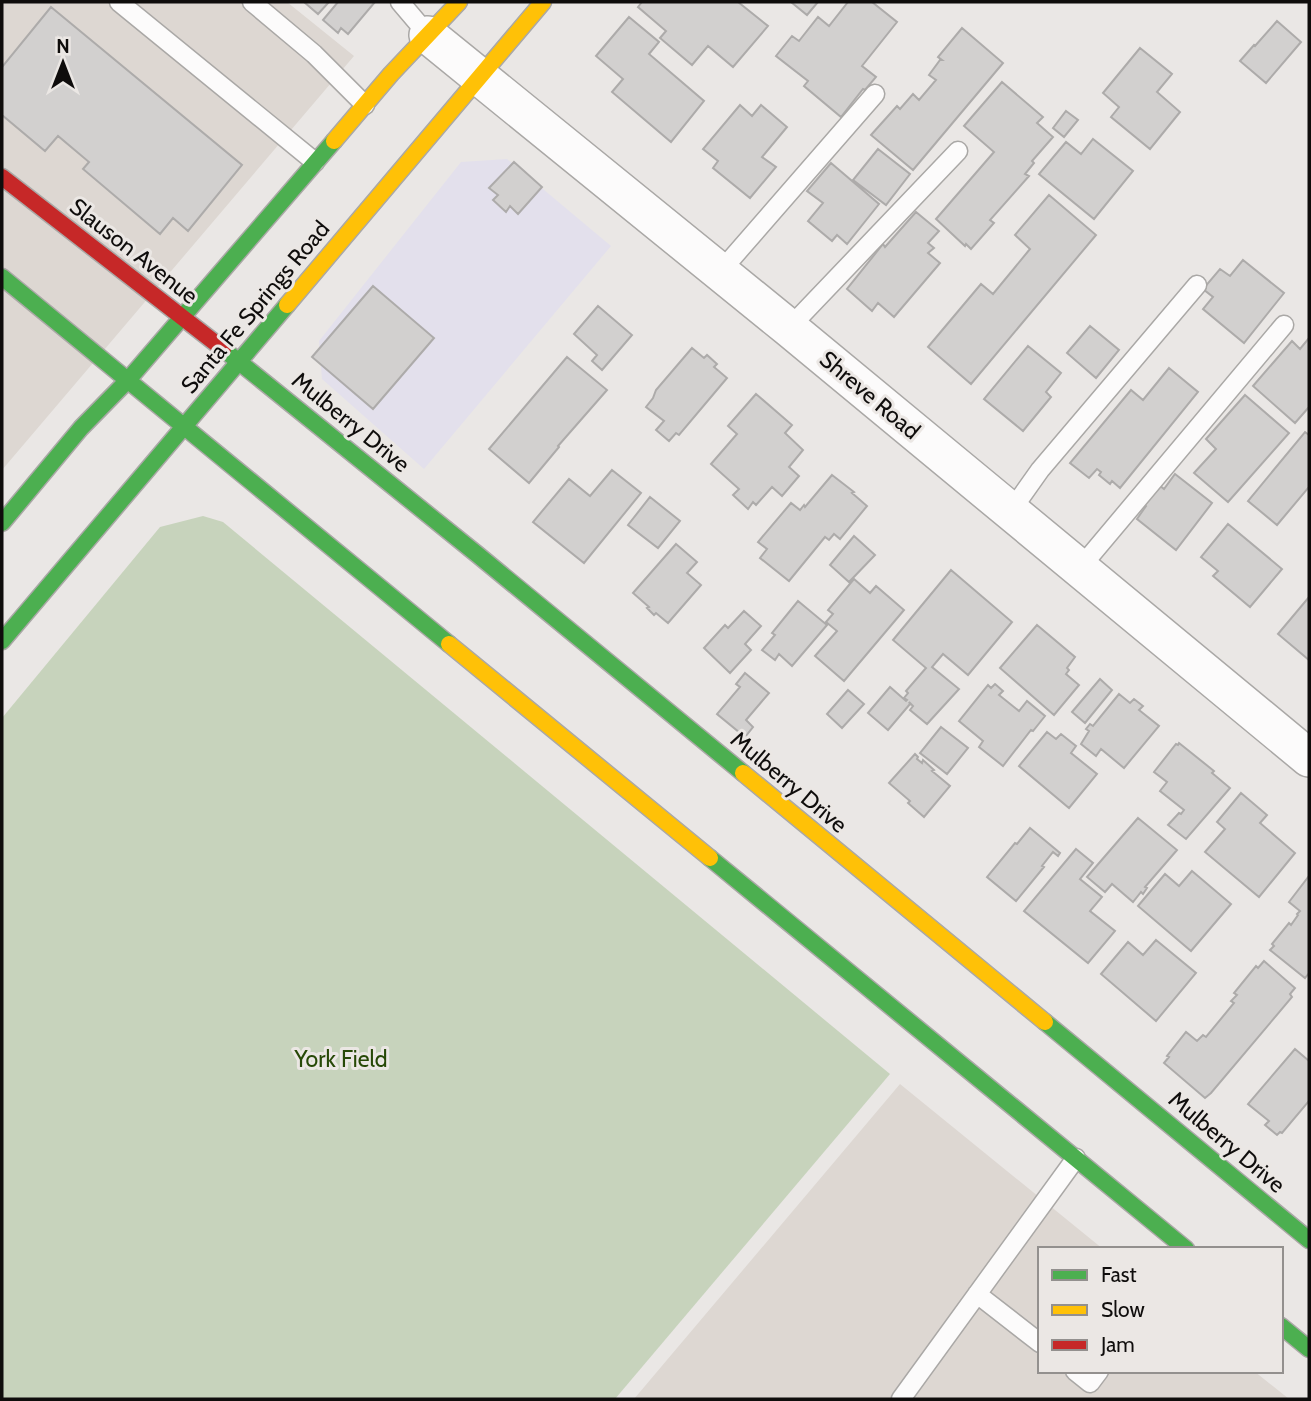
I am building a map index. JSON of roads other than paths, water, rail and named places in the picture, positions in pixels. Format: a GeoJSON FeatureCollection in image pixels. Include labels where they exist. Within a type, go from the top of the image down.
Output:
{"type":"FeatureCollection","features":[{"type":"Feature","properties":{"kind":"main road","name":"Santa Fe Springs Road"},"geometry":{"type":"LineString","coordinates":[[5,511],[128,380],[315,162],[459,2]]}},
{"type":"Feature","properties":{"kind":"main road","name":"Santa Fe Springs Road"},"geometry":{"type":"LineString","coordinates":[[2,641],[543,2]]}},
{"type":"Feature","properties":{"kind":"main road","name":"Slauson Avenue"},"geometry":{"type":"LineString","coordinates":[[2,177],[239,361]]}},
{"type":"Feature","properties":{"kind":"main road"},"geometry":{"type":"LineString","coordinates":[[2,277],[1184,1247]]}},
{"type":"Feature","properties":{"kind":"main road","name":"Mulberry Drive"},"geometry":{"type":"LineString","coordinates":[[239,361],[1309,1240]]}},
{"type":"Feature","properties":{"kind":"main road"},"geometry":{"type":"LineString","coordinates":[[1283,1328],[1309,1349]]}},
{"type":"Feature","properties":{"kind":"street","name":"Shreve Road"},"geometry":{"type":"LineString","coordinates":[[428,35],[789,328],[1309,758]]}},
{"type":"Feature","properties":{"kind":"lane"},"geometry":{"type":"LineString","coordinates":[[119,2],[315,162]]}},
{"type":"Feature","properties":{"kind":"lane"},"geometry":{"type":"LineString","coordinates":[[253,2],[314,54],[365,105]]}},
{"type":"Feature","properties":{"kind":"lane"},"geometry":{"type":"LineString","coordinates":[[400,2],[428,35]]}},
{"type":"Feature","properties":{"kind":"lane"},"geometry":{"type":"LineString","coordinates":[[720,272],[876,94]]}},
{"type":"Feature","properties":{"kind":"lane"},"geometry":{"type":"LineString","coordinates":[[789,328],[958,151]]}},
{"type":"Feature","properties":{"kind":"lane"},"geometry":{"type":"LineString","coordinates":[[1011,511],[1040,470],[1197,285]]}},
{"type":"Feature","properties":{"kind":"lane"},"geometry":{"type":"LineString","coordinates":[[1080,568],[1284,325]]}},
{"type":"Feature","properties":{"kind":"lane"},"geometry":{"type":"LineString","coordinates":[[901,1399],[1076,1158]]}},
{"type":"Feature","properties":{"kind":"lane"},"geometry":{"type":"LineString","coordinates":[[977,1294],[1038,1341]]}},
{"type":"Feature","properties":{"kind":"lane"},"geometry":{"type":"LineString","coordinates":[[1078,1373],[1090,1383],[1097,1373]]}},
{"type":"Feature","properties":{"kind":"park label","name":"York Field"},"geometry":{"type":"Point","coordinates":[341,1059]}}]}
